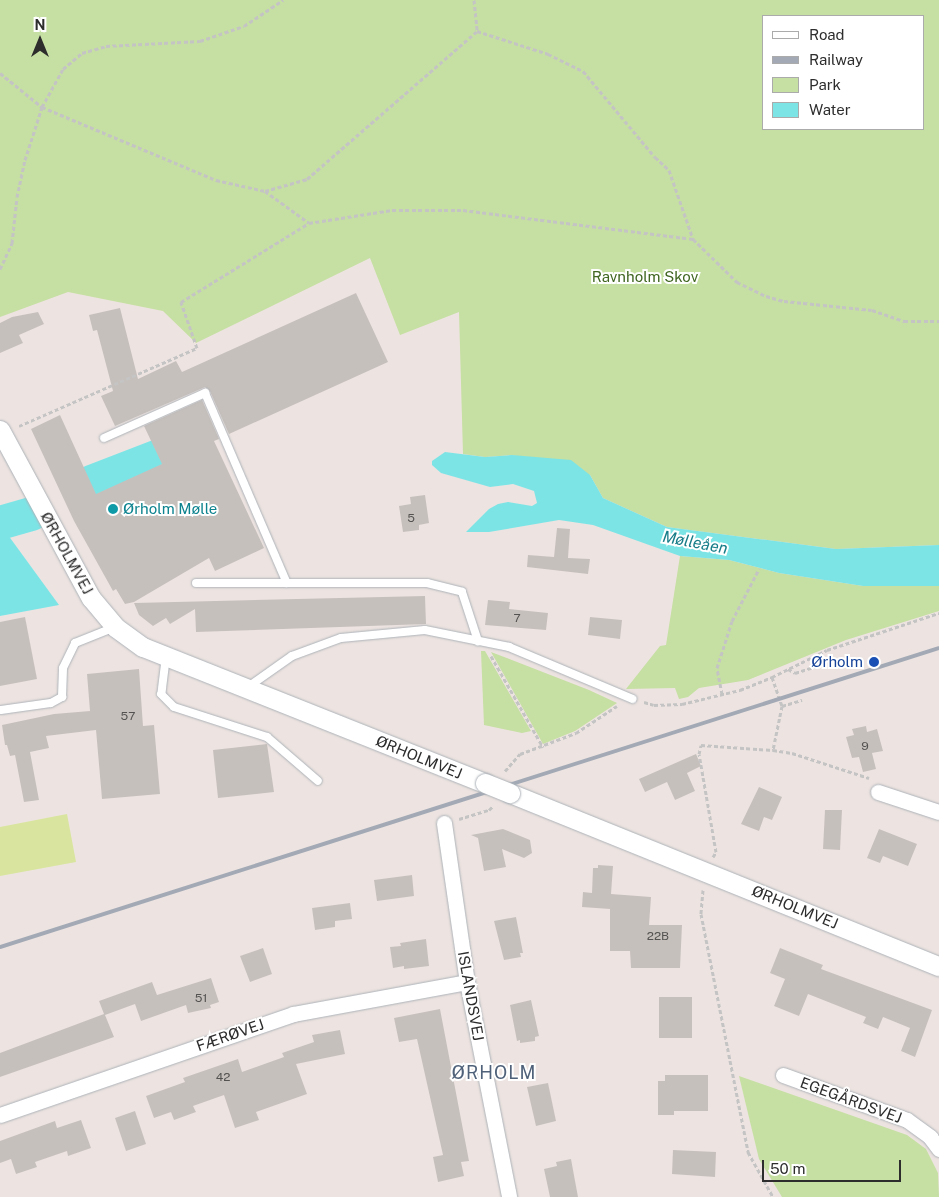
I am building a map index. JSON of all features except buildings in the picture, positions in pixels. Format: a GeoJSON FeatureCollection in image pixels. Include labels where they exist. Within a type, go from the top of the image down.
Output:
{"type":"FeatureCollection","features":[{"type":"Feature","properties":{"kind":"street","name":"ØRHOLMVEJ"},"geometry":{"type":"LineString","coordinates":[[1,432],[91,598],[115,627],[143,647],[704,869],[939,966]]}},
{"type":"Feature","properties":{"kind":"street"},"geometry":{"type":"LineString","coordinates":[[878,792],[939,812]]}},
{"type":"Feature","properties":{"kind":"street","name":"ISLANDSVEJ"},"geometry":{"type":"LineString","coordinates":[[444,823],[467,982],[509,1197]]}},
{"type":"Feature","properties":{"kind":"street","name":"FÆRØVEJ"},"geometry":{"type":"LineString","coordinates":[[0,1115],[293,1014],[467,982]]}},
{"type":"Feature","properties":{"kind":"street","name":"EGEGÅRDSVEJ"},"geometry":{"type":"LineString","coordinates":[[783,1074],[907,1120],[930,1137],[939,1149]]}},
{"type":"Feature","properties":{"kind":"lane"},"geometry":{"type":"LineString","coordinates":[[104,438],[205,393],[287,584]]}},
{"type":"Feature","properties":{"kind":"lane"},"geometry":{"type":"LineString","coordinates":[[196,584],[427,584],[462,592],[478,641]]}},
{"type":"Feature","properties":{"kind":"lane"},"geometry":{"type":"LineString","coordinates":[[1,710],[51,704],[62,697],[63,668],[75,642],[115,627]]}},
{"type":"Feature","properties":{"kind":"lane"},"geometry":{"type":"LineString","coordinates":[[246,689],[292,656],[341,638],[426,630],[509,648],[633,699]]}},
{"type":"Feature","properties":{"kind":"lane"},"geometry":{"type":"LineString","coordinates":[[166,656],[161,694],[174,706],[267,738],[318,781]]}},
{"type":"Feature","properties":{"kind":"path"},"geometry":{"type":"LineString","coordinates":[[0,269],[12,243],[17,197],[25,160],[42,107],[63,69],[82,53],[106,46],[200,41],[244,26],[283,0]]}},
{"type":"Feature","properties":{"kind":"path"},"geometry":{"type":"LineString","coordinates":[[474,0],[477,32]]}},
{"type":"Feature","properties":{"kind":"path"},"geometry":{"type":"LineString","coordinates":[[265,191],[306,179],[477,32]]}},
{"type":"Feature","properties":{"kind":"path"},"geometry":{"type":"LineString","coordinates":[[477,32],[548,54],[583,71],[655,157],[669,170],[693,239],[737,282],[766,296],[784,301],[872,310],[904,321],[939,321]]}},
{"type":"Feature","properties":{"kind":"path"},"geometry":{"type":"LineString","coordinates":[[0,73],[42,107],[216,180],[265,191],[309,223]]}},
{"type":"Feature","properties":{"kind":"path"},"geometry":{"type":"LineString","coordinates":[[1,432],[197,348],[181,302],[309,223],[392,210],[463,210],[693,239]]}},
{"type":"Feature","properties":{"kind":"path"},"geometry":{"type":"LineString","coordinates":[[722,694],[717,668],[732,621],[759,569]]}},
{"type":"Feature","properties":{"kind":"path"},"geometry":{"type":"LineString","coordinates":[[508,769],[520,754],[543,747],[576,732],[619,705],[633,699],[654,705],[682,704],[722,694],[772,678],[788,668],[827,650],[939,613]]}},
{"type":"Feature","properties":{"kind":"path"},"geometry":{"type":"LineString","coordinates":[[478,641],[488,652],[543,747]]}},
{"type":"Feature","properties":{"kind":"path"},"geometry":{"type":"LineString","coordinates":[[788,668],[796,672],[826,663]]}},
{"type":"Feature","properties":{"kind":"path"},"geometry":{"type":"LineString","coordinates":[[772,678],[782,706],[773,750]]}},
{"type":"Feature","properties":{"kind":"path"},"geometry":{"type":"LineString","coordinates":[[782,706],[802,700]]}},
{"type":"Feature","properties":{"kind":"path"},"geometry":{"type":"LineString","coordinates":[[773,1197],[748,1152],[701,914],[704,869],[716,852],[700,754],[701,745],[792,753],[878,781],[878,792]]}},
{"type":"Feature","properties":{"kind":"path"},"geometry":{"type":"LineString","coordinates":[[444,823],[489,810]]}},
{"type":"Feature","properties":{"kind":"green space","name":"Ravnholm Skov"},"geometry":{"type":"Polygon","coordinates":[[[0,0],[939,0],[939,545],[836,549],[667,527],[603,498],[590,475],[512,455],[485,457],[463,454],[459,312],[400,335],[370,258],[196,343],[163,311],[68,292],[0,317],[0,0]]]}},
{"type":"Feature","properties":{"kind":"green space"},"geometry":{"type":"Polygon","coordinates":[[[680,556],[729,560],[779,573],[863,586],[939,586],[939,611],[846,640],[748,680],[699,688],[688,697],[679,699],[675,688],[626,689],[660,646],[666,645],[680,556]]]}},
{"type":"Feature","properties":{"kind":"green space"},"geometry":{"type":"Polygon","coordinates":[[[481,651],[485,651],[531,731],[522,733],[484,725],[481,651]]]}},
{"type":"Feature","properties":{"kind":"green space"},"geometry":{"type":"Polygon","coordinates":[[[491,652],[589,690],[617,703],[575,731],[543,744],[491,652]]]}},
{"type":"Feature","properties":{"kind":"green space"},"geometry":{"type":"Polygon","coordinates":[[[67,814],[76,862],[0,876],[0,827],[67,814]]]}},
{"type":"Feature","properties":{"kind":"green space"},"geometry":{"type":"Polygon","coordinates":[[[739,1076],[907,1135],[926,1149],[938,1173],[939,1197],[782,1197],[759,1159],[739,1076]]]}},
{"type":"Feature","properties":{"kind":"water"},"geometry":{"type":"Polygon","coordinates":[[[445,452],[485,457],[512,455],[571,460],[590,475],[603,498],[667,527],[836,549],[939,545],[939,586],[863,586],[779,573],[729,560],[680,556],[593,525],[559,520],[489,532],[466,532],[489,509],[498,504],[508,502],[532,506],[537,503],[534,491],[513,484],[490,487],[441,473],[432,465],[432,461],[445,452]]]}},
{"type":"Feature","properties":{"kind":"water"},"geometry":{"type":"Polygon","coordinates":[[[0,524],[59,605],[0,616],[0,524]]]}},
{"type":"Feature","properties":{"kind":"waterway","name":"Mølleåen"},"geometry":{"type":"LineString","coordinates":[[91,482],[161,455]]}},
{"type":"Feature","properties":{"kind":"waterway","name":"Mølleåen"},"geometry":{"type":"LineString","coordinates":[[0,523],[32,514]]}},
{"type":"Feature","properties":{"kind":"railway"},"geometry":{"type":"LineString","coordinates":[[0,947],[939,648]]}},
{"type":"Feature","properties":{"kind":"place","name":"Ørholm Mølle"},"geometry":{"type":"Point","coordinates":[113,509]}},
{"type":"Feature","properties":{"kind":"place","name":"Ørholm"},"geometry":{"type":"Point","coordinates":[874,662]}},
{"type":"Feature","properties":{"kind":"district","name":"ØRHOLM"},"geometry":{"type":"Point","coordinates":[494,1073]}}]}
